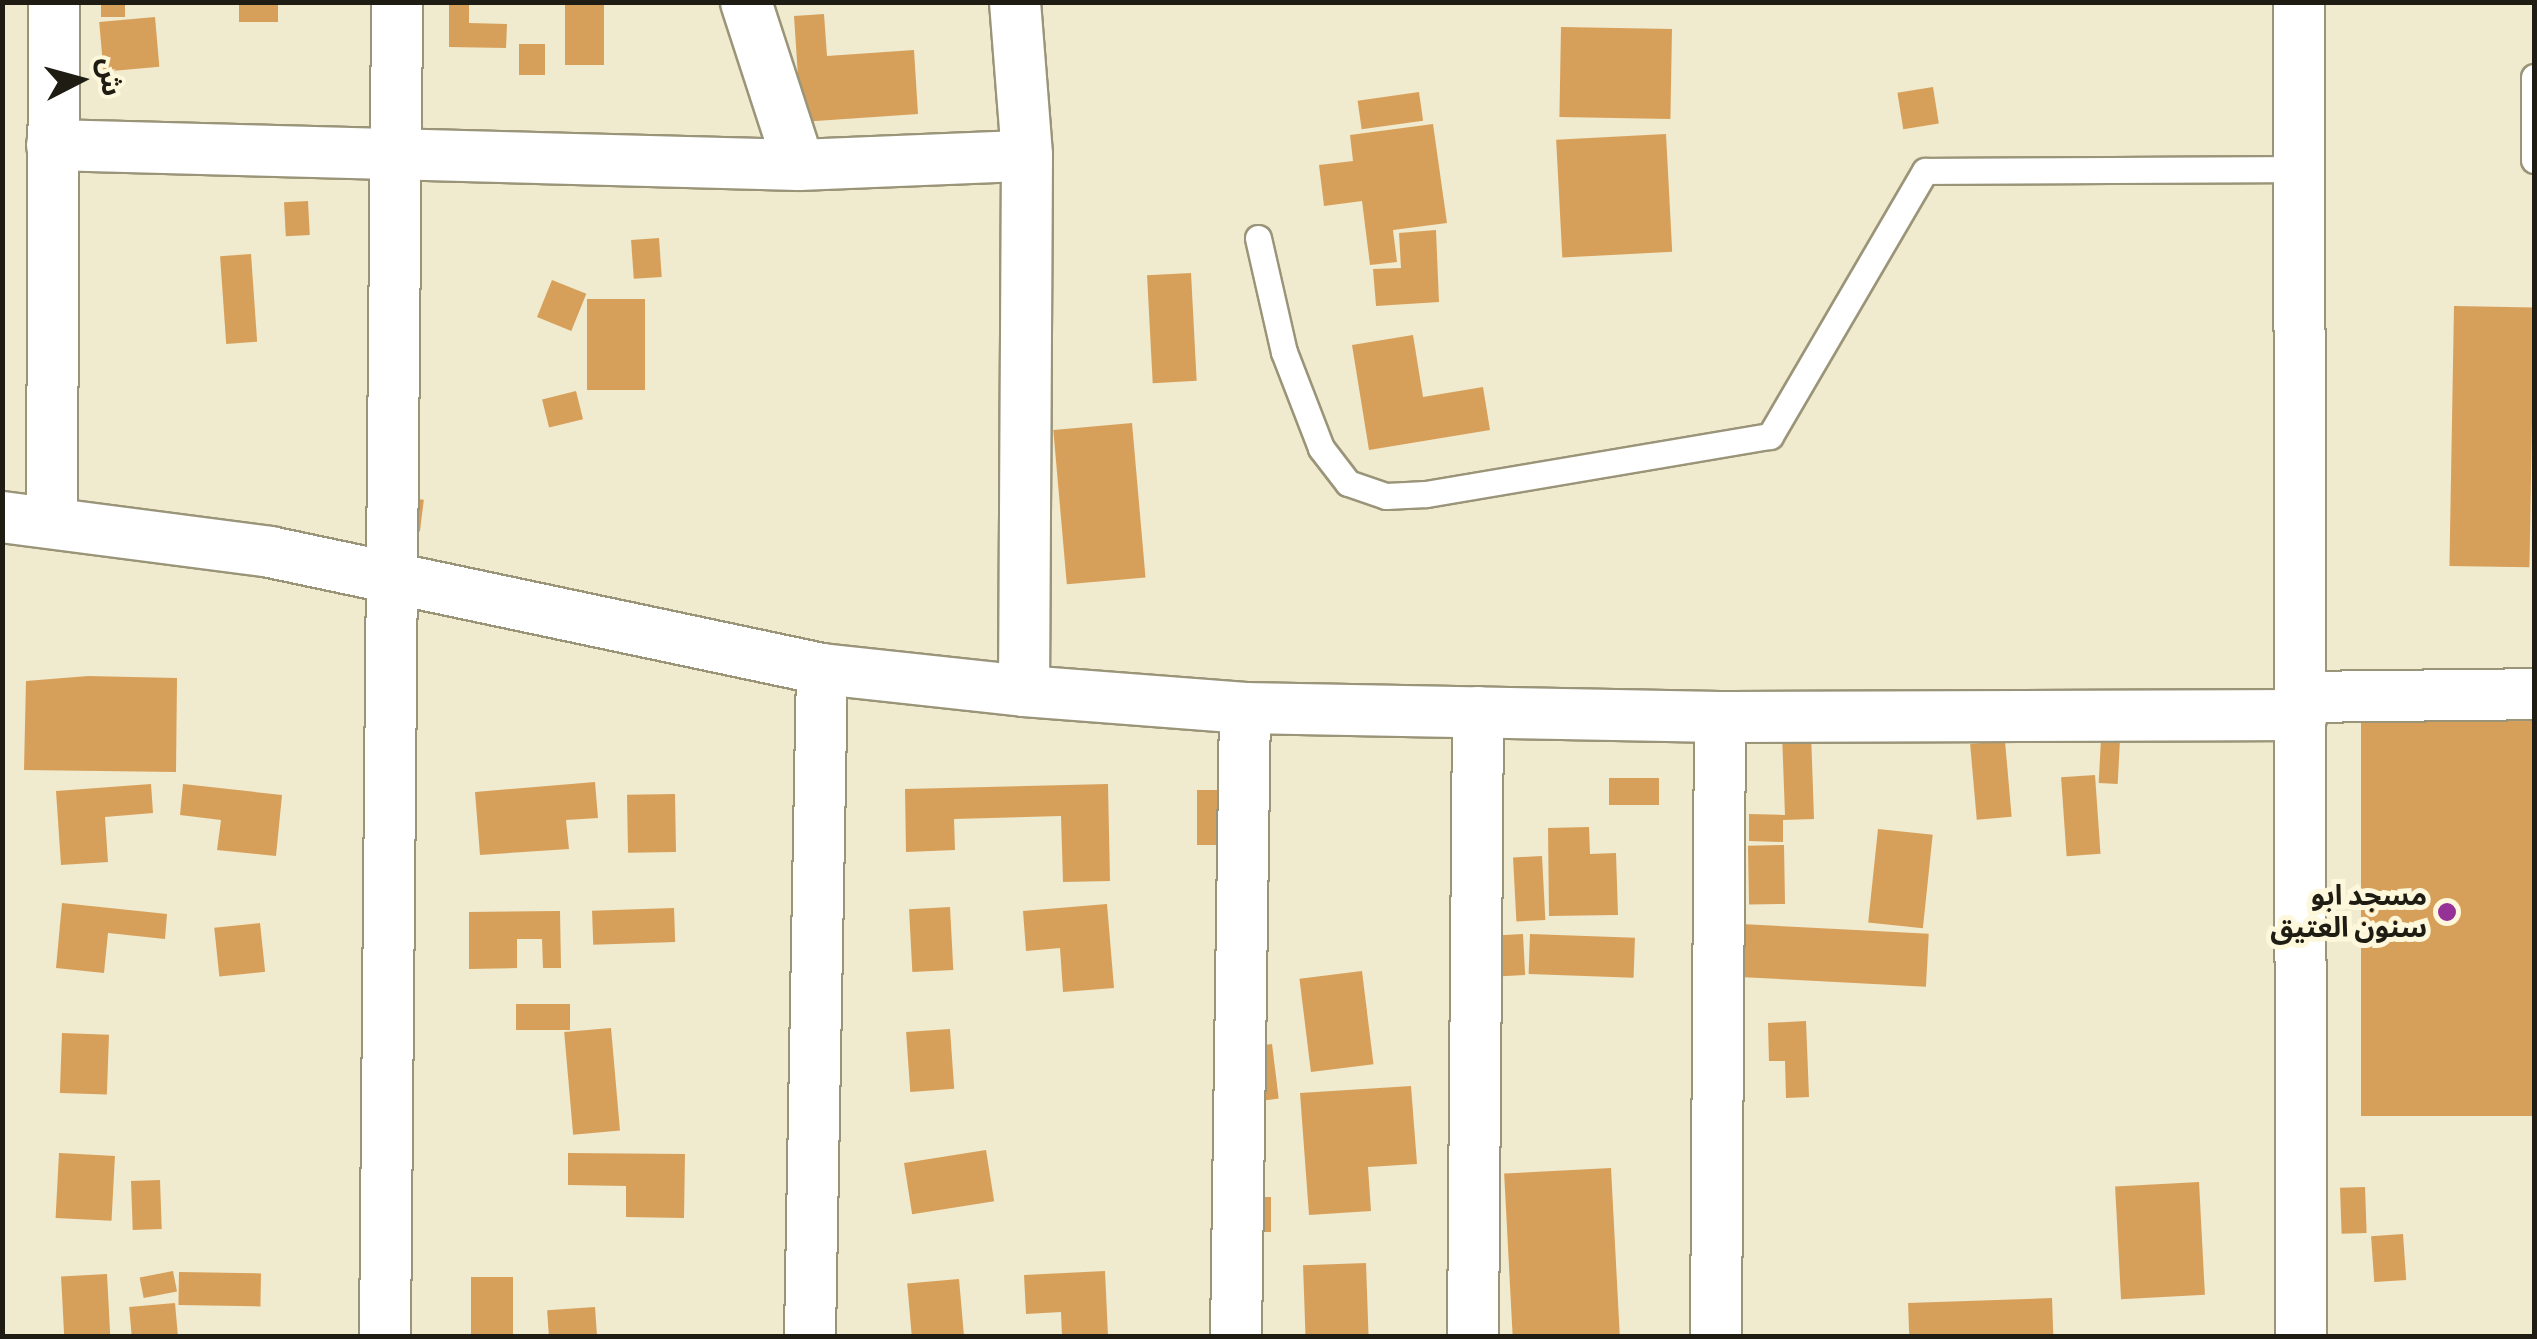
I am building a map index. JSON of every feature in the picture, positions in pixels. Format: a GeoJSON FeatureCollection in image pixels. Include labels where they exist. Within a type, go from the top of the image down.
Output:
{"type":"FeatureCollection","features":[{"type":"Feature","properties":{"kind":"street"},"geometry":{"type":"LineString","coordinates":[[52,522],[54,2]]}},
{"type":"Feature","properties":{"kind":"street"},"geometry":{"type":"LineString","coordinates":[[385,1336],[397,2]]}},
{"type":"Feature","properties":{"kind":"street"},"geometry":{"type":"LineString","coordinates":[[746,2],[799,165]]}},
{"type":"Feature","properties":{"kind":"street"},"geometry":{"type":"LineString","coordinates":[[1015,2],[1027,156],[1024,692]]}},
{"type":"Feature","properties":{"kind":"street"},"geometry":{"type":"LineString","coordinates":[[2299,2],[2301,1336]]}},
{"type":"Feature","properties":{"kind":"street"},"geometry":{"type":"LineString","coordinates":[[52,145],[799,165],[1027,156]]}},
{"type":"Feature","properties":{"kind":"street"},"geometry":{"type":"LineString","coordinates":[[2,518],[270,552],[391,582],[822,669],[1024,692],[1245,708],[1720,717],[2302,706],[2534,694]]}},
{"type":"Feature","properties":{"kind":"street"},"geometry":{"type":"LineString","coordinates":[[810,1336],[822,669]]}},
{"type":"Feature","properties":{"kind":"street"},"geometry":{"type":"LineString","coordinates":[[1236,1336],[1245,708]]}},
{"type":"Feature","properties":{"kind":"street"},"geometry":{"type":"LineString","coordinates":[[1473,1336],[1478,712]]}},
{"type":"Feature","properties":{"kind":"street"},"geometry":{"type":"LineString","coordinates":[[1716,1336],[1720,717]]}},
{"type":"Feature","properties":{"kind":"lane"},"geometry":{"type":"LineString","coordinates":[[2534,77],[2534,160]]}},
{"type":"Feature","properties":{"kind":"lane"},"geometry":{"type":"LineString","coordinates":[[1258,238],[1284,352],[1321,448],[1348,484],[1386,496],[1426,494],[1770,436],[1925,171],[2297,169]]}},
{"type":"Feature","properties":{"kind":"building"},"geometry":{"type":"Polygon","coordinates":[[[101,2],[125,2],[125,17],[101,17],[101,2]]]}},
{"type":"Feature","properties":{"kind":"building"},"geometry":{"type":"Polygon","coordinates":[[[239,2],[278,2],[278,22],[239,22],[239,2]]]}},
{"type":"Feature","properties":{"kind":"building"},"geometry":{"type":"Polygon","coordinates":[[[449,2],[469,2],[469,23],[507,24],[506,48],[449,47],[449,2]]]}},
{"type":"Feature","properties":{"kind":"building"},"geometry":{"type":"Polygon","coordinates":[[[565,2],[604,2],[604,65],[565,65],[565,2]]]}},
{"type":"Feature","properties":{"kind":"building"},"geometry":{"type":"Polygon","coordinates":[[[824,14],[827,56],[914,50],[918,114],[801,122],[794,16],[824,14]]]}},
{"type":"Feature","properties":{"kind":"building"},"geometry":{"type":"Polygon","coordinates":[[[155,17],[159,67],[104,72],[99,22],[155,17]]]}},
{"type":"Feature","properties":{"kind":"building"},"geometry":{"type":"Polygon","coordinates":[[[1561,27],[1672,29],[1670,119],[1559,117],[1561,27]]]}},
{"type":"Feature","properties":{"kind":"building"},"geometry":{"type":"Polygon","coordinates":[[[519,44],[545,44],[545,75],[519,75],[519,44]]]}},
{"type":"Feature","properties":{"kind":"building"},"geometry":{"type":"Polygon","coordinates":[[[1933,87],[1939,124],[1903,129],[1897,93],[1933,87]]]}},
{"type":"Feature","properties":{"kind":"building"},"geometry":{"type":"Polygon","coordinates":[[[1419,92],[1423,121],[1362,129],[1358,101],[1419,92]]]}},
{"type":"Feature","properties":{"kind":"building"},"geometry":{"type":"Polygon","coordinates":[[[1433,124],[1447,223],[1393,230],[1397,262],[1370,265],[1362,201],[1324,206],[1319,165],[1353,161],[1350,135],[1433,124]]]}},
{"type":"Feature","properties":{"kind":"building"},"geometry":{"type":"Polygon","coordinates":[[[1666,134],[1672,252],[1562,258],[1556,140],[1666,134]]]}},
{"type":"Feature","properties":{"kind":"building"},"geometry":{"type":"Polygon","coordinates":[[[308,201],[310,235],[286,236],[284,202],[308,201]]]}},
{"type":"Feature","properties":{"kind":"building"},"geometry":{"type":"Polygon","coordinates":[[[1436,230],[1439,302],[1376,306],[1373,269],[1401,268],[1399,233],[1436,230]]]}},
{"type":"Feature","properties":{"kind":"building"},"geometry":{"type":"Polygon","coordinates":[[[659,238],[662,277],[634,279],[631,240],[659,238]]]}},
{"type":"Feature","properties":{"kind":"building"},"geometry":{"type":"Polygon","coordinates":[[[251,254],[257,342],[226,344],[220,256],[251,254]]]}},
{"type":"Feature","properties":{"kind":"building"},"geometry":{"type":"Polygon","coordinates":[[[1191,273],[1197,381],[1153,383],[1147,275],[1191,273]]]}},
{"type":"Feature","properties":{"kind":"building"},"geometry":{"type":"Polygon","coordinates":[[[552,280],[586,294],[571,331],[537,317],[552,280]]]}},
{"type":"Feature","properties":{"kind":"building"},"geometry":{"type":"Polygon","coordinates":[[[587,299],[645,299],[645,390],[587,390],[587,299]]]}},
{"type":"Feature","properties":{"kind":"building"},"geometry":{"type":"Polygon","coordinates":[[[2454,306],[2534,307],[2529,567],[2449,566],[2454,306]]]}},
{"type":"Feature","properties":{"kind":"building"},"geometry":{"type":"Polygon","coordinates":[[[1413,335],[1423,397],[1483,387],[1490,430],[1369,450],[1352,345],[1413,335]]]}},
{"type":"Feature","properties":{"kind":"building"},"geometry":{"type":"Polygon","coordinates":[[[576,391],[583,419],[549,428],[542,399],[576,391]]]}},
{"type":"Feature","properties":{"kind":"building"},"geometry":{"type":"Polygon","coordinates":[[[1132,423],[1146,577],[1067,584],[1053,430],[1132,423]]]}},
{"type":"Feature","properties":{"kind":"building"},"geometry":{"type":"Polygon","coordinates":[[[401,497],[424,500],[420,532],[397,529],[401,497]]]}},
{"type":"Feature","properties":{"kind":"building"},"geometry":{"type":"Polygon","coordinates":[[[88,676],[177,678],[176,772],[24,770],[26,681],[88,676]]]}},
{"type":"Feature","properties":{"kind":"building","name":"مسجد ابو سنون العتيق"},"geometry":{"type":"Polygon","coordinates":[[[2361,709],[2534,709],[2534,1116],[2361,1116],[2361,709]]]}},
{"type":"Feature","properties":{"kind":"building"},"geometry":{"type":"Polygon","coordinates":[[[1811,732],[1814,819],[1783,820],[1783,842],[1749,841],[1749,814],[1785,815],[1782,734],[1811,732]]]}},
{"type":"Feature","properties":{"kind":"building"},"geometry":{"type":"Polygon","coordinates":[[[2101,739],[2120,740],[2118,784],[2099,783],[2101,739]]]}},
{"type":"Feature","properties":{"kind":"building"},"geometry":{"type":"Polygon","coordinates":[[[2005,741],[2012,817],[1977,820],[1970,744],[2005,741]]]}},
{"type":"Feature","properties":{"kind":"building"},"geometry":{"type":"Polygon","coordinates":[[[2095,775],[2101,854],[2067,856],[2061,777],[2095,775]]]}},
{"type":"Feature","properties":{"kind":"building"},"geometry":{"type":"Polygon","coordinates":[[[1609,778],[1659,778],[1659,805],[1609,805],[1609,778]]]}},
{"type":"Feature","properties":{"kind":"building"},"geometry":{"type":"Polygon","coordinates":[[[595,782],[598,818],[566,820],[569,849],[480,855],[475,792],[595,782]]]}},
{"type":"Feature","properties":{"kind":"building"},"geometry":{"type":"Polygon","coordinates":[[[151,784],[153,813],[105,817],[108,862],[61,865],[56,791],[151,784]]]}},
{"type":"Feature","properties":{"kind":"building"},"geometry":{"type":"Polygon","coordinates":[[[183,784],[282,795],[276,856],[217,850],[221,820],[180,815],[183,784]]]}},
{"type":"Feature","properties":{"kind":"building"},"geometry":{"type":"Polygon","coordinates":[[[1108,784],[1110,881],[1063,882],[1061,816],[954,819],[955,850],[906,852],[905,789],[1108,784]]]}},
{"type":"Feature","properties":{"kind":"building"},"geometry":{"type":"Polygon","coordinates":[[[1197,790],[1233,790],[1233,845],[1197,845],[1197,790]]]}},
{"type":"Feature","properties":{"kind":"building"},"geometry":{"type":"Polygon","coordinates":[[[675,794],[676,852],[628,853],[627,795],[675,794]]]}},
{"type":"Feature","properties":{"kind":"building"},"geometry":{"type":"Polygon","coordinates":[[[1589,827],[1590,854],[1616,853],[1618,915],[1549,916],[1548,828],[1589,827]]]}},
{"type":"Feature","properties":{"kind":"building"},"geometry":{"type":"Polygon","coordinates":[[[1878,829],[1933,835],[1923,928],[1868,922],[1878,829]]]}},
{"type":"Feature","properties":{"kind":"building"},"geometry":{"type":"Polygon","coordinates":[[[1784,845],[1785,904],[1749,905],[1748,846],[1784,845]]]}},
{"type":"Feature","properties":{"kind":"building"},"geometry":{"type":"Polygon","coordinates":[[[1542,856],[1545,920],[1516,921],[1513,858],[1542,856]]]}},
{"type":"Feature","properties":{"kind":"building"},"geometry":{"type":"Polygon","coordinates":[[[62,903],[167,914],[165,939],[108,933],[104,973],[56,968],[62,903]]]}},
{"type":"Feature","properties":{"kind":"building"},"geometry":{"type":"Polygon","coordinates":[[[1107,904],[1114,988],[1063,992],[1060,948],[1026,951],[1023,911],[1107,904]]]}},
{"type":"Feature","properties":{"kind":"building"},"geometry":{"type":"Polygon","coordinates":[[[950,907],[953,970],[912,972],[909,909],[950,907]]]}},
{"type":"Feature","properties":{"kind":"building"},"geometry":{"type":"Polygon","coordinates":[[[674,908],[675,942],[593,945],[592,911],[674,908]]]}},
{"type":"Feature","properties":{"kind":"building"},"geometry":{"type":"Polygon","coordinates":[[[560,911],[561,968],[543,968],[542,939],[517,939],[517,968],[469,969],[469,912],[560,911]]]}},
{"type":"Feature","properties":{"kind":"building"},"geometry":{"type":"Polygon","coordinates":[[[260,923],[265,972],[219,977],[214,928],[260,923]]]}},
{"type":"Feature","properties":{"kind":"building"},"geometry":{"type":"Polygon","coordinates":[[[1722,923],[1929,934],[1926,987],[1719,976],[1722,923]]]}},
{"type":"Feature","properties":{"kind":"building"},"geometry":{"type":"Polygon","coordinates":[[[1523,934],[1525,975],[1497,976],[1495,935],[1523,934]]]}},
{"type":"Feature","properties":{"kind":"building"},"geometry":{"type":"Polygon","coordinates":[[[1530,934],[1635,938],[1634,978],[1529,974],[1530,934]]]}},
{"type":"Feature","properties":{"kind":"building"},"geometry":{"type":"Polygon","coordinates":[[[1362,971],[1373,1064],[1311,1072],[1299,979],[1362,971]]]}},
{"type":"Feature","properties":{"kind":"building"},"geometry":{"type":"Polygon","coordinates":[[[516,1004],[570,1004],[570,1030],[516,1030],[516,1004]]]}},
{"type":"Feature","properties":{"kind":"building"},"geometry":{"type":"Polygon","coordinates":[[[1806,1021],[1809,1097],[1786,1098],[1785,1061],[1769,1061],[1768,1023],[1806,1021]]]}},
{"type":"Feature","properties":{"kind":"building"},"geometry":{"type":"Polygon","coordinates":[[[611,1028],[620,1131],[573,1135],[564,1032],[611,1028]]]}},
{"type":"Feature","properties":{"kind":"building"},"geometry":{"type":"Polygon","coordinates":[[[950,1029],[954,1089],[910,1092],[906,1032],[950,1029]]]}},
{"type":"Feature","properties":{"kind":"building"},"geometry":{"type":"Polygon","coordinates":[[[62,1033],[109,1035],[107,1095],[60,1093],[62,1033]]]}},
{"type":"Feature","properties":{"kind":"building"},"geometry":{"type":"Polygon","coordinates":[[[1272,1044],[1279,1099],[1253,1102],[1246,1047],[1272,1044]]]}},
{"type":"Feature","properties":{"kind":"building"},"geometry":{"type":"Polygon","coordinates":[[[1411,1086],[1417,1164],[1368,1167],[1371,1211],[1309,1215],[1300,1093],[1411,1086]]]}},
{"type":"Feature","properties":{"kind":"building"},"geometry":{"type":"Polygon","coordinates":[[[986,1150],[994,1201],[912,1214],[904,1163],[986,1150]]]}},
{"type":"Feature","properties":{"kind":"building"},"geometry":{"type":"Polygon","coordinates":[[[59,1153],[115,1156],[112,1221],[56,1218],[59,1153]]]}},
{"type":"Feature","properties":{"kind":"building"},"geometry":{"type":"Polygon","coordinates":[[[568,1153],[685,1154],[684,1218],[626,1217],[626,1186],[568,1185],[568,1153]]]}},
{"type":"Feature","properties":{"kind":"building"},"geometry":{"type":"Polygon","coordinates":[[[1611,1168],[1620,1336],[1513,1336],[1504,1174],[1611,1168]]]}},
{"type":"Feature","properties":{"kind":"building"},"geometry":{"type":"Polygon","coordinates":[[[160,1180],[162,1229],[133,1230],[131,1181],[160,1180]]]}},
{"type":"Feature","properties":{"kind":"building"},"geometry":{"type":"Polygon","coordinates":[[[2199,1182],[2205,1295],[2121,1299],[2115,1186],[2199,1182]]]}},
{"type":"Feature","properties":{"kind":"building"},"geometry":{"type":"Polygon","coordinates":[[[2365,1187],[2367,1233],[2342,1234],[2340,1188],[2365,1187]]]}},
{"type":"Feature","properties":{"kind":"building"},"geometry":{"type":"Polygon","coordinates":[[[1251,1197],[1271,1197],[1271,1232],[1251,1232],[1251,1197]]]}},
{"type":"Feature","properties":{"kind":"building"},"geometry":{"type":"Polygon","coordinates":[[[2403,1234],[2406,1280],[2374,1282],[2371,1236],[2403,1234]]]}},
{"type":"Feature","properties":{"kind":"building"},"geometry":{"type":"Polygon","coordinates":[[[1366,1263],[1369,1336],[1306,1336],[1303,1265],[1366,1263]]]}},
{"type":"Feature","properties":{"kind":"building"},"geometry":{"type":"Polygon","coordinates":[[[173,1271],[177,1292],[144,1298],[140,1277],[173,1271]]]}},
{"type":"Feature","properties":{"kind":"building"},"geometry":{"type":"Polygon","coordinates":[[[1105,1271],[1108,1336],[1062,1336],[1061,1312],[1026,1314],[1024,1275],[1105,1271]]]}},
{"type":"Feature","properties":{"kind":"building"},"geometry":{"type":"Polygon","coordinates":[[[179,1272],[261,1273],[260,1306],[178,1305],[179,1272]]]}},
{"type":"Feature","properties":{"kind":"building"},"geometry":{"type":"Polygon","coordinates":[[[107,1274],[110,1336],[64,1336],[61,1276],[107,1274]]]}},
{"type":"Feature","properties":{"kind":"building"},"geometry":{"type":"Polygon","coordinates":[[[471,1277],[513,1277],[513,1336],[471,1336],[471,1277]]]}},
{"type":"Feature","properties":{"kind":"building"},"geometry":{"type":"Polygon","coordinates":[[[959,1279],[964,1336],[912,1336],[907,1284],[959,1279]]]}},
{"type":"Feature","properties":{"kind":"building"},"geometry":{"type":"Polygon","coordinates":[[[2052,1298],[2053,1336],[1909,1336],[1908,1303],[2052,1298]]]}},
{"type":"Feature","properties":{"kind":"building"},"geometry":{"type":"Polygon","coordinates":[[[175,1303],[178,1336],[132,1336],[129,1307],[175,1303]]]}},
{"type":"Feature","properties":{"kind":"building"},"geometry":{"type":"Polygon","coordinates":[[[595,1307],[597,1336],[549,1336],[547,1310],[595,1307]]]}},
{"type":"Feature","properties":{"kind":"place","name":"مسجد ابو سنون العتيق"},"geometry":{"type":"Point","coordinates":[2447,912]}}]}
